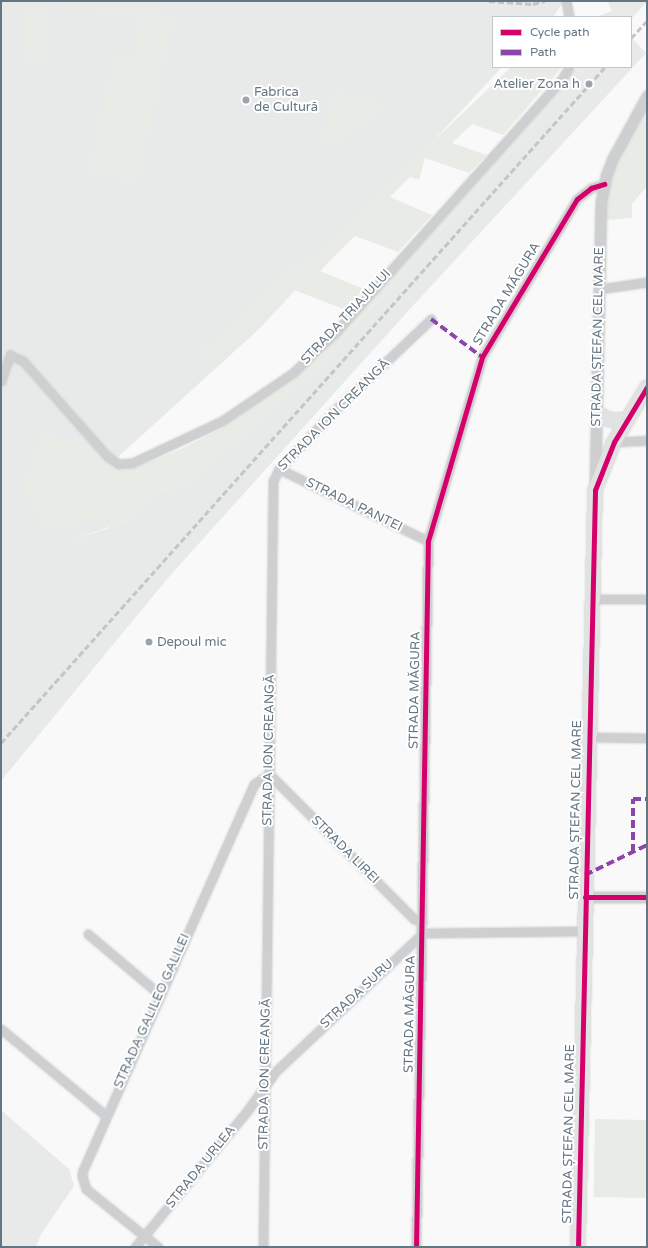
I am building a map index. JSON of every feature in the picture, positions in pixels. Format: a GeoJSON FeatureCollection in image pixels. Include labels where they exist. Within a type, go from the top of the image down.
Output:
{"type":"FeatureCollection","features":[{"type":"Feature","properties":{"kind":"main road","name":"STRADA ȘTEFAN CEL MARE"},"geometry":{"type":"LineString","coordinates":[[578,1247],[591,599],[595,490],[614,442],[647,387]]}},
{"type":"Feature","properties":{"kind":"main road"},"geometry":{"type":"LineString","coordinates":[[598,414],[611,420],[626,420]]}},
{"type":"Feature","properties":{"kind":"street"},"geometry":{"type":"LineString","coordinates":[[566,1],[569,16]]}},
{"type":"Feature","properties":{"kind":"street","name":"STRADA TRIAJULUI"},"geometry":{"type":"LineString","coordinates":[[1,381],[10,355],[23,361],[33,370],[108,456],[118,464],[132,463],[222,421],[294,372],[335,333],[562,78],[568,68]]}},
{"type":"Feature","properties":{"kind":"street"},"geometry":{"type":"LineString","coordinates":[[604,184],[624,136],[647,96]]}},
{"type":"Feature","properties":{"kind":"street","name":"STRADA ȘTEFAN CEL MARE"},"geometry":{"type":"LineString","coordinates":[[595,490],[598,414],[601,202],[604,184]]}},
{"type":"Feature","properties":{"kind":"street","name":"STRADA MĂGURA"},"geometry":{"type":"LineString","coordinates":[[416,1247],[423,933],[428,541],[482,356],[577,199],[591,188],[604,184]]}},
{"type":"Feature","properties":{"kind":"street"},"geometry":{"type":"LineString","coordinates":[[599,289],[647,282]]}},
{"type":"Feature","properties":{"kind":"street","name":"STRADA ION CREANGĂ"},"geometry":{"type":"LineString","coordinates":[[263,1247],[273,481],[279,469],[334,412],[431,319]]}},
{"type":"Feature","properties":{"kind":"street"},"geometry":{"type":"LineString","coordinates":[[614,442],[647,440]]}},
{"type":"Feature","properties":{"kind":"street","name":"STRADA PANTEI"},"geometry":{"type":"LineString","coordinates":[[279,469],[428,541]]}},
{"type":"Feature","properties":{"kind":"street"},"geometry":{"type":"LineString","coordinates":[[591,599],[647,599]]}},
{"type":"Feature","properties":{"kind":"street"},"geometry":{"type":"LineString","coordinates":[[589,737],[647,738]]}},
{"type":"Feature","properties":{"kind":"street","name":"STRADA LIREI"},"geometry":{"type":"LineString","coordinates":[[269,774],[414,919],[423,922]]}},
{"type":"Feature","properties":{"kind":"street","name":"STRADA GALILEO GALILEI"},"geometry":{"type":"LineString","coordinates":[[145,1235],[91,1193],[83,1183],[83,1170],[248,790],[260,778],[269,774]]}},
{"type":"Feature","properties":{"kind":"street"},"geometry":{"type":"LineString","coordinates":[[585,897],[647,898]]}},
{"type":"Feature","properties":{"kind":"street"},"geometry":{"type":"LineString","coordinates":[[423,933],[584,931]]}},
{"type":"Feature","properties":{"kind":"street","name":"STRADA SURU"},"geometry":{"type":"LineString","coordinates":[[265,1087],[284,1064],[423,933]]}},
{"type":"Feature","properties":{"kind":"street"},"geometry":{"type":"LineString","coordinates":[[88,934],[159,994]]}},
{"type":"Feature","properties":{"kind":"street"},"geometry":{"type":"LineString","coordinates":[[1,1029],[106,1116]]}},
{"type":"Feature","properties":{"kind":"street","name":"STRADA URLEA"},"geometry":{"type":"LineString","coordinates":[[135,1247],[265,1087]]}},
{"type":"Feature","properties":{"kind":"street"},"geometry":{"type":"LineString","coordinates":[[145,1235],[158,1247]]}},
{"type":"Feature","properties":{"kind":"shaded area"},"geometry":{"type":"Polygon","coordinates":[[[1,1],[564,1],[554,16],[492,16],[492,68],[501,68],[260,328],[107,467],[112,526],[63,543],[127,522],[156,493],[186,485],[322,364],[586,68],[632,68],[632,38],[646,53],[409,310],[167,579],[1,781],[1,1]]]}},
{"type":"Feature","properties":{"kind":"shaded area"},"geometry":{"type":"Polygon","coordinates":[[[25,1],[49,1],[49,59],[25,59],[25,1]]]}},
{"type":"Feature","properties":{"kind":"shaded area"},"geometry":{"type":"Polygon","coordinates":[[[55,1],[136,1],[144,3],[143,10],[173,17],[137,183],[89,170],[115,54],[133,57],[141,20],[55,1]]]}},
{"type":"Feature","properties":{"kind":"shaded area"},"geometry":{"type":"Polygon","coordinates":[[[607,1],[647,1],[632,18],[632,16],[599,16],[612,11],[607,1]]]}},
{"type":"Feature","properties":{"kind":"shaded area"},"geometry":{"type":"Polygon","coordinates":[[[510,68],[561,68],[503,135],[472,124],[452,143],[487,155],[469,173],[425,158],[419,180],[410,177],[390,197],[432,215],[398,252],[355,236],[320,271],[364,289],[346,310],[294,290],[211,365],[200,353],[291,268],[302,267],[510,68]]]}},
{"type":"Feature","properties":{"kind":"shaded area"},"geometry":{"type":"Polygon","coordinates":[[[576,68],[586,68],[322,364],[186,485],[156,493],[127,522],[110,529],[108,518],[45,528],[23,487],[42,434],[96,448],[106,462],[116,470],[130,469],[179,450],[226,426],[320,357],[576,68]]]}},
{"type":"Feature","properties":{"kind":"shaded area"},"geometry":{"type":"Polygon","coordinates":[[[334,91],[390,104],[333,146],[322,143],[334,91]]]}},
{"type":"Feature","properties":{"kind":"shaded area"},"geometry":{"type":"Polygon","coordinates":[[[647,108],[647,186],[632,204],[632,218],[607,220],[606,203],[611,177],[647,108]]]}},
{"type":"Feature","properties":{"kind":"shaded area"},"geometry":{"type":"Polygon","coordinates":[[[1,1110],[69,1169],[74,1186],[41,1234],[36,1247],[1,1247],[1,1110]]]}},
{"type":"Feature","properties":{"kind":"shaded area"},"geometry":{"type":"Polygon","coordinates":[[[595,1119],[647,1120],[646,1198],[594,1197],[595,1119]]]}},
{"type":"Feature","properties":{"kind":"railway"},"geometry":{"type":"LineString","coordinates":[[489,1],[533,4],[545,1]]}},
{"type":"Feature","properties":{"kind":"railway"},"geometry":{"type":"LineString","coordinates":[[632,37],[647,21]]}},
{"type":"Feature","properties":{"kind":"railway"},"geometry":{"type":"LineString","coordinates":[[1,743],[604,68]]}},
{"type":"Feature","properties":{"kind":"marked path"},"geometry":{"type":"LineString","coordinates":[[431,319],[482,357]]}},
{"type":"Feature","properties":{"kind":"marked path"},"geometry":{"type":"LineString","coordinates":[[633,852],[633,799],[647,799]]}},
{"type":"Feature","properties":{"kind":"marked path"},"geometry":{"type":"LineString","coordinates":[[585,875],[647,845]]}},
{"type":"Feature","properties":{"kind":"cycle path"},"geometry":{"type":"LineString","coordinates":[[416,1247],[428,541],[482,357],[577,199],[591,188],[604,184]]}},
{"type":"Feature","properties":{"kind":"cycle path"},"geometry":{"type":"LineString","coordinates":[[578,1247],[595,490],[614,442],[647,387]]}},
{"type":"Feature","properties":{"kind":"cycle path"},"geometry":{"type":"LineString","coordinates":[[585,897],[647,897]]}},
{"type":"Feature","properties":{"kind":"place","name":"Atelier Zona h"},"geometry":{"type":"Point","coordinates":[589,84]}},
{"type":"Feature","properties":{"kind":"place","name":"Fabrica de Cultură"},"geometry":{"type":"Point","coordinates":[246,100]}},
{"type":"Feature","properties":{"kind":"place","name":"Depoul mic"},"geometry":{"type":"Point","coordinates":[149,642]}}]}
